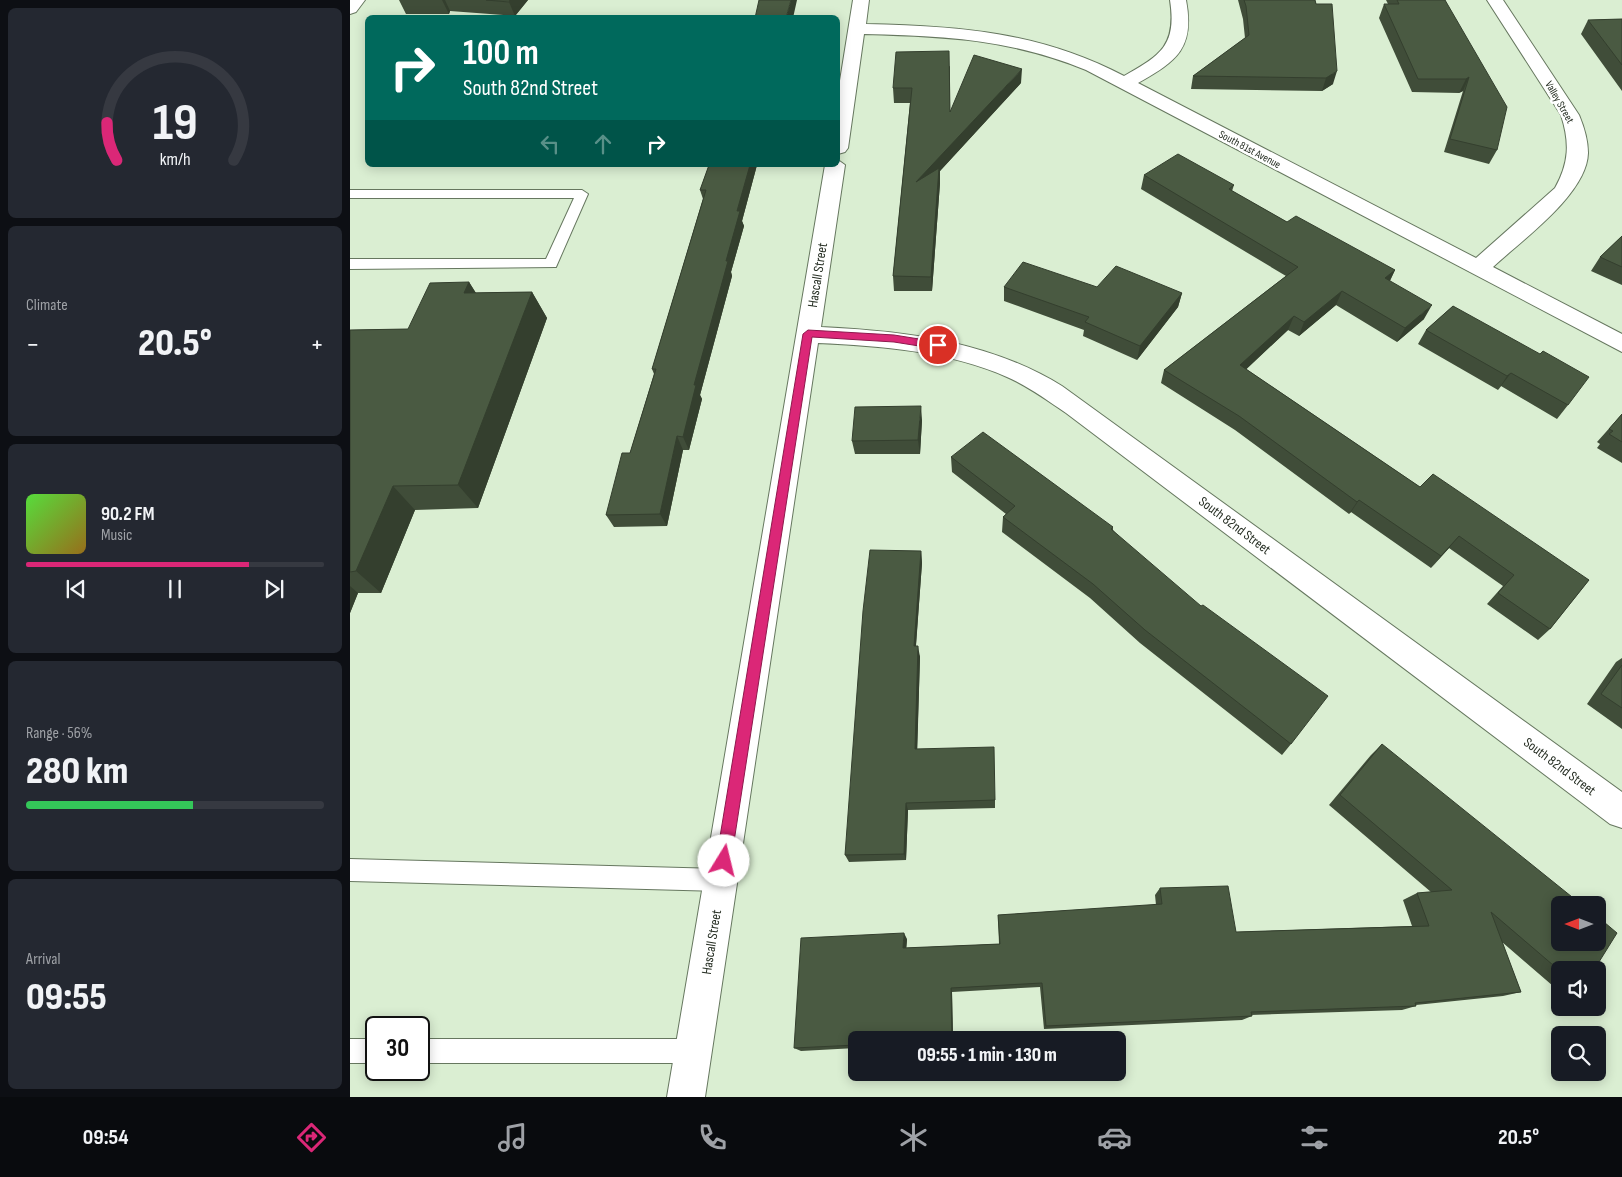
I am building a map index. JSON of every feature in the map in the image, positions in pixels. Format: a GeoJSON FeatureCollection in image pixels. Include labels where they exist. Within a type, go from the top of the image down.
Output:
{"type":"FeatureCollection","features":[{"type":"Feature","properties":{"kind":"street"},"geometry":{"type":"LineString","coordinates":[[350,8],[357,0]]}},
{"type":"Feature","properties":{"kind":"street"},"geometry":{"type":"LineString","coordinates":[[840,135],[861,0]]}},
{"type":"Feature","properties":{"kind":"street"},"geometry":{"type":"LineString","coordinates":[[1125,83],[1157,64],[1179,40],[1182,33],[1182,16],[1178,0]]}},
{"type":"Feature","properties":{"kind":"street","name":"Valley Street"},"geometry":{"type":"LineString","coordinates":[[1478,268],[1562,192],[1573,174],[1578,154],[1576,133],[1570,115],[1496,0]]}},
{"type":"Feature","properties":{"kind":"street","name":"South 81st Avenue"},"geometry":{"type":"LineString","coordinates":[[857,29],[953,31],[1012,39],[1066,55],[1125,83],[1622,344]]}},
{"type":"Feature","properties":{"kind":"street","name":"Hascall Street"},"geometry":{"type":"LineString","coordinates":[[686,1097],[835,167]]}},
{"type":"Feature","properties":{"kind":"street","name":"South 82nd Street"},"geometry":{"type":"LineString","coordinates":[[808,334],[894,338],[938,345],[987,359],[1038,382],[1075,406],[1622,812]]}},
{"type":"Feature","properties":{"kind":"lane"},"geometry":{"type":"LineString","coordinates":[[350,194],[582,194],[552,264],[350,264]]}},
{"type":"Feature","properties":{"kind":"lane"},"geometry":{"type":"LineString","coordinates":[[350,870],[720,880]]}},
{"type":"Feature","properties":{"kind":"lane"},"geometry":{"type":"LineString","coordinates":[[350,1051],[365,1051]]}},
{"type":"Feature","properties":{"kind":"lane"},"geometry":{"type":"LineString","coordinates":[[430,1051],[693,1051]]}},
{"type":"Feature","properties":{"kind":"building"},"geometry":{"type":"Polygon","coordinates":[[[486,0],[510,0],[509,2],[486,0]]]}},
{"type":"Feature","properties":{"kind":"building"},"geometry":{"type":"Polygon","coordinates":[[[759,0],[791,0],[787,15],[756,15],[759,0]]]}},
{"type":"Feature","properties":{"kind":"building"},"geometry":{"type":"Polygon","coordinates":[[[1244,0],[1315,0],[1316,4],[1332,4],[1337,71],[1326,78],[1193,76],[1249,35],[1244,0]]]}},
{"type":"Feature","properties":{"kind":"building"},"geometry":{"type":"Polygon","coordinates":[[[1397,0],[1445,0],[1507,107],[1497,150],[1450,139],[1469,77],[1466,79],[1418,79],[1384,4],[1399,4],[1397,0]]]}},
{"type":"Feature","properties":{"kind":"building"},"geometry":{"type":"Polygon","coordinates":[[[1622,19],[1622,65],[1588,20],[1622,19]]]}},
{"type":"Feature","properties":{"kind":"building"},"geometry":{"type":"Polygon","coordinates":[[[949,51],[950,112],[974,55],[1022,69],[916,182],[939,168],[931,277],[893,276],[912,88],[893,88],[896,52],[949,51]]]}},
{"type":"Feature","properties":{"kind":"building"},"geometry":{"type":"Polygon","coordinates":[[[1178,154],[1234,185],[1229,189],[1287,222],[1296,216],[1395,270],[1385,278],[1432,305],[1405,328],[1342,291],[1304,322],[1294,316],[1240,365],[1420,487],[1433,474],[1589,580],[1550,629],[1498,593],[1514,575],[1459,536],[1441,556],[1359,500],[1357,502],[1239,416],[1164,370],[1298,267],[1144,175],[1178,154]]]}},
{"type":"Feature","properties":{"kind":"building"},"geometry":{"type":"Polygon","coordinates":[[[708,167],[749,167],[737,211],[740,211],[726,261],[728,261],[694,385],[696,385],[683,437],[677,436],[660,514],[606,515],[622,453],[630,453],[656,369],[652,369],[706,190],[700,190],[708,167]]]}},
{"type":"Feature","properties":{"kind":"building"},"geometry":{"type":"Polygon","coordinates":[[[1622,236],[1622,267],[1600,257],[1622,236]]]}},
{"type":"Feature","properties":{"kind":"building"},"geometry":{"type":"Polygon","coordinates":[[[1023,262],[1097,287],[1116,266],[1182,293],[1140,346],[1085,322],[1089,317],[1004,287],[1023,262]]]}},
{"type":"Feature","properties":{"kind":"building"},"geometry":{"type":"Polygon","coordinates":[[[469,282],[464,293],[532,292],[458,485],[393,486],[356,571],[350,572],[350,330],[408,329],[430,283],[469,282]]]}},
{"type":"Feature","properties":{"kind":"building"},"geometry":{"type":"Polygon","coordinates":[[[1453,306],[1540,354],[1543,351],[1589,377],[1568,405],[1511,373],[1507,376],[1426,330],[1453,306]]]}},
{"type":"Feature","properties":{"kind":"building"},"geometry":{"type":"Polygon","coordinates":[[[921,406],[918,440],[852,441],[855,407],[921,406]]]}},
{"type":"Feature","properties":{"kind":"building"},"geometry":{"type":"Polygon","coordinates":[[[1622,414],[1622,442],[1609,434],[1613,431],[1609,429],[1622,414]]]}},
{"type":"Feature","properties":{"kind":"building"},"geometry":{"type":"Polygon","coordinates":[[[983,432],[1113,527],[1111,529],[1201,606],[1203,605],[1328,696],[1291,744],[1145,630],[1093,584],[1003,517],[1015,506],[951,457],[983,432]]]}},
{"type":"Feature","properties":{"kind":"building"},"geometry":{"type":"Polygon","coordinates":[[[870,550],[921,551],[914,646],[918,646],[915,749],[994,747],[995,800],[906,803],[904,854],[845,855],[863,611],[870,550]]]}},
{"type":"Feature","properties":{"kind":"building"},"geometry":{"type":"Polygon","coordinates":[[[1622,665],[1622,708],[1601,694],[1622,665]]]}},
{"type":"Feature","properties":{"kind":"building"},"geometry":{"type":"Polygon","coordinates":[[[1382,744],[1571,896],[1551,896],[1551,951],[1606,951],[1600,961],[1551,961],[1551,963],[1491,912],[1521,992],[1415,1003],[1416,1006],[1251,1012],[1252,1016],[1046,1026],[1042,983],[951,988],[952,1031],[848,1031],[848,1045],[794,1048],[801,938],[904,933],[903,948],[1000,944],[998,915],[1162,904],[1160,888],[1228,886],[1236,932],[1429,926],[1417,893],[1452,890],[1340,795],[1382,744]]]}},
{"type":"Feature","properties":{"kind":"building"},"geometry":{"type":"Polygon","coordinates":[[[1606,924],[1617,933],[1606,951],[1606,924]]]}},
{"type":"Feature","properties":{"kind":"route"},"geometry":{"type":"LineString","coordinates":[[724,861],[808,334],[894,338],[938,345]]}}]}
